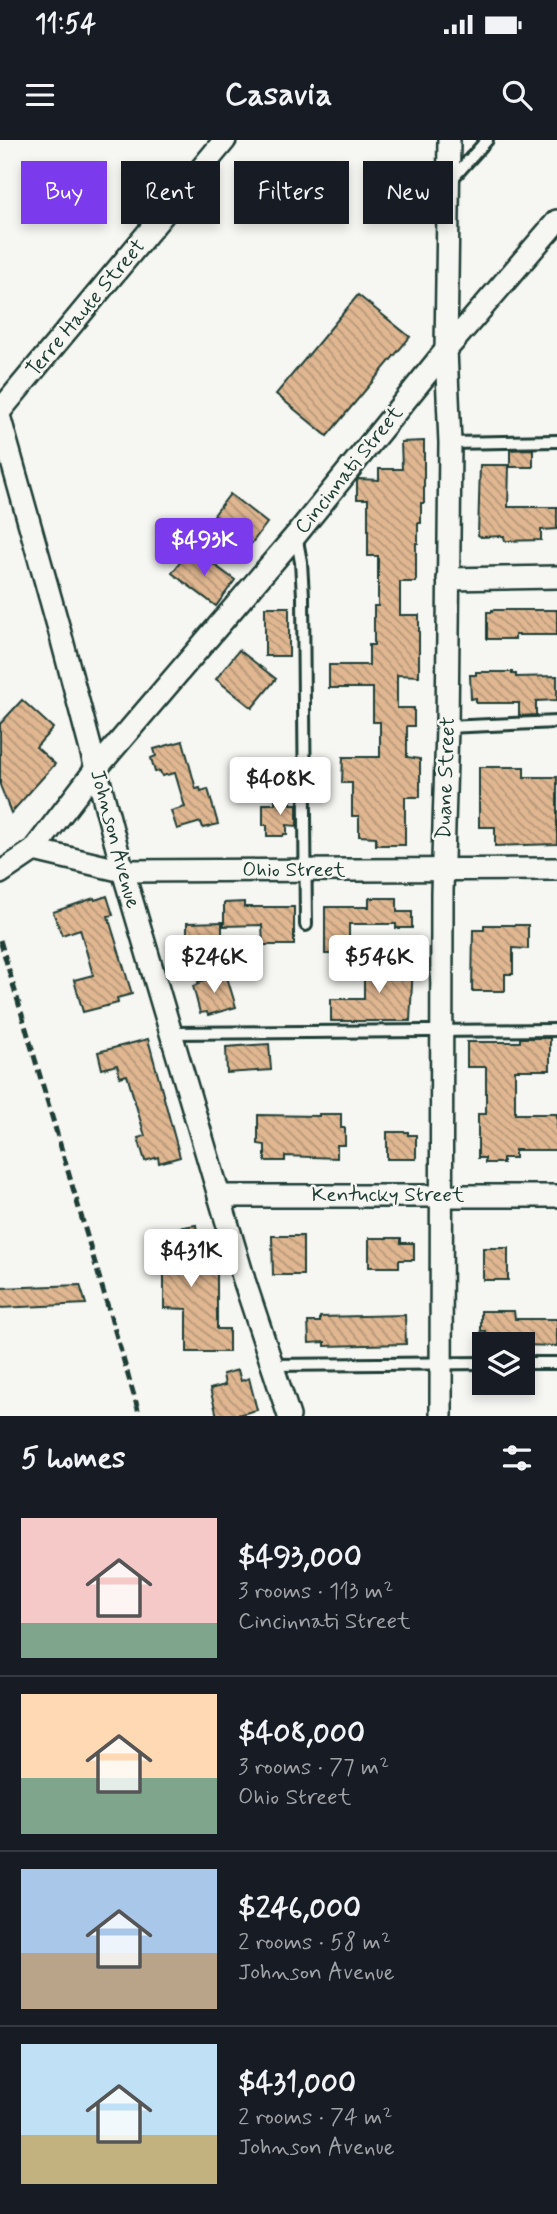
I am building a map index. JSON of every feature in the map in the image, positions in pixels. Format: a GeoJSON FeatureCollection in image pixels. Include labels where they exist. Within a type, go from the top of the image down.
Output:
{"type":"FeatureCollection","features":[{"type":"Feature","properties":{"kind":"street","name":"Terre Haute Street"},"geometry":{"type":"LineString","coordinates":[[0,411],[225,140]]}},
{"type":"Feature","properties":{"kind":"street","name":"Duane Street"},"geometry":{"type":"LineString","coordinates":[[449,140],[449,161]]}},
{"type":"Feature","properties":{"kind":"street","name":"Cincinnati Street"},"geometry":{"type":"LineString","coordinates":[[0,873],[34,850],[96,769],[296,535],[446,350],[557,221]]}},
{"type":"Feature","properties":{"kind":"street","name":"Duane Street"},"geometry":{"type":"LineString","coordinates":[[441,1416],[441,1030],[450,443],[446,350],[448,224]]}},
{"type":"Feature","properties":{"kind":"street","name":"Johnson Avenue"},"geometry":{"type":"LineString","coordinates":[[0,419],[123,871],[219,1196],[289,1416]]}},
{"type":"Feature","properties":{"kind":"street"},"geometry":{"type":"LineString","coordinates":[[449,579],[557,577]]}},
{"type":"Feature","properties":{"kind":"street","name":"Ohio Street"},"geometry":{"type":"LineString","coordinates":[[34,850],[123,871],[557,869]]}},
{"type":"Feature","properties":{"kind":"street","name":"Kentucky Street"},"geometry":{"type":"LineString","coordinates":[[219,1196],[557,1196]]}},
{"type":"Feature","properties":{"kind":"lane"},"geometry":{"type":"LineString","coordinates":[[453,178],[487,140]]}},
{"type":"Feature","properties":{"kind":"lane"},"geometry":{"type":"LineString","coordinates":[[450,443],[557,441]]}},
{"type":"Feature","properties":{"kind":"lane"},"geometry":{"type":"LineString","coordinates":[[296,535],[303,596],[306,925]]}},
{"type":"Feature","properties":{"kind":"lane"},"geometry":{"type":"LineString","coordinates":[[447,727],[557,722]]}},
{"type":"Feature","properties":{"kind":"lane"},"geometry":{"type":"LineString","coordinates":[[171,1033],[557,1030]]}},
{"type":"Feature","properties":{"kind":"lane"},"geometry":{"type":"LineString","coordinates":[[272,1365],[472,1363]]}},
{"type":"Feature","properties":{"kind":"lane"},"geometry":{"type":"LineString","coordinates":[[535,1363],[557,1363]]}},
{"type":"Feature","properties":{"kind":"building"},"geometry":{"type":"Polygon","coordinates":[[[358,295],[410,337],[327,436],[276,394],[358,295]]]}},
{"type":"Feature","properties":{"kind":"building"},"geometry":{"type":"Polygon","coordinates":[[[424,441],[424,503],[421,503],[421,523],[418,523],[416,582],[400,582],[400,615],[419,615],[419,676],[397,675],[397,708],[414,708],[414,726],[407,726],[407,757],[420,759],[420,797],[405,797],[405,845],[376,845],[376,837],[359,836],[359,816],[352,816],[352,783],[342,783],[343,757],[380,757],[380,722],[373,722],[373,688],[329,688],[329,665],[369,665],[369,645],[374,645],[374,606],[378,606],[378,556],[368,556],[368,499],[357,499],[357,481],[379,480],[379,469],[402,469],[401,442],[424,441]]]}},
{"type":"Feature","properties":{"kind":"building"},"geometry":{"type":"Polygon","coordinates":[[[533,449],[533,467],[510,467],[510,450],[533,449]]]}},
{"type":"Feature","properties":{"kind":"building"},"geometry":{"type":"Polygon","coordinates":[[[480,465],[509,465],[508,507],[557,507],[557,529],[541,530],[541,540],[505,541],[504,536],[478,535],[480,465]]]}},
{"type":"Feature","properties":{"kind":"building"},"geometry":{"type":"Polygon","coordinates":[[[230,494],[267,523],[251,544],[214,515],[230,494]]]}},
{"type":"Feature","properties":{"kind":"building"},"geometry":{"type":"Polygon","coordinates":[[[189,551],[207,564],[209,561],[235,580],[216,606],[172,573],[189,551]]]}},
{"type":"Feature","properties":{"kind":"building"},"geometry":{"type":"Polygon","coordinates":[[[265,607],[289,607],[289,656],[265,656],[265,607]]]}},
{"type":"Feature","properties":{"kind":"building"},"geometry":{"type":"Polygon","coordinates":[[[557,610],[557,635],[515,635],[515,639],[487,639],[487,612],[557,610]]]}},
{"type":"Feature","properties":{"kind":"building"},"geometry":{"type":"Polygon","coordinates":[[[239,650],[276,679],[252,708],[216,679],[239,650]]]}},
{"type":"Feature","properties":{"kind":"building"},"geometry":{"type":"Polygon","coordinates":[[[476,672],[512,672],[516,677],[557,676],[557,700],[536,701],[536,715],[519,716],[519,703],[476,703],[476,698],[471,699],[470,675],[476,675],[476,672]]]}},
{"type":"Feature","properties":{"kind":"building"},"geometry":{"type":"Polygon","coordinates":[[[22,700],[53,728],[36,747],[55,764],[11,813],[0,785],[0,724],[22,700]]]}},
{"type":"Feature","properties":{"kind":"building"},"geometry":{"type":"Polygon","coordinates":[[[183,741],[196,789],[208,789],[218,824],[203,828],[201,822],[177,829],[171,811],[185,807],[175,773],[162,776],[160,771],[155,772],[151,758],[156,756],[154,749],[183,741]]]}},
{"type":"Feature","properties":{"kind":"building"},"geometry":{"type":"Polygon","coordinates":[[[479,767],[524,767],[524,777],[557,777],[557,844],[495,846],[495,827],[479,827],[479,767]]]}},
{"type":"Feature","properties":{"kind":"building"},"geometry":{"type":"Polygon","coordinates":[[[275,798],[291,798],[291,804],[297,804],[297,826],[287,825],[287,834],[283,836],[267,836],[267,825],[263,825],[263,804],[275,804],[275,798]]]}},
{"type":"Feature","properties":{"kind":"building"},"geometry":{"type":"Polygon","coordinates":[[[107,896],[113,915],[108,916],[132,994],[117,998],[118,1003],[83,1012],[74,980],[93,975],[80,929],[62,935],[53,912],[107,896]]]}},
{"type":"Feature","properties":{"kind":"building"},"geometry":{"type":"Polygon","coordinates":[[[369,898],[397,898],[397,912],[412,912],[412,928],[396,928],[396,924],[349,924],[349,954],[325,954],[325,907],[369,907],[369,898]]]}},
{"type":"Feature","properties":{"kind":"building"},"geometry":{"type":"Polygon","coordinates":[[[244,902],[244,907],[294,907],[294,945],[263,945],[262,925],[224,926],[224,903],[244,902]]]}},
{"type":"Feature","properties":{"kind":"building"},"geometry":{"type":"Polygon","coordinates":[[[222,922],[222,950],[199,951],[198,944],[187,945],[187,923],[222,922]]]}},
{"type":"Feature","properties":{"kind":"building"},"geometry":{"type":"Polygon","coordinates":[[[484,925],[528,925],[528,949],[513,948],[513,974],[505,974],[505,991],[472,991],[473,930],[484,930],[484,925]]]}},
{"type":"Feature","properties":{"kind":"building"},"geometry":{"type":"Polygon","coordinates":[[[364,962],[401,962],[401,966],[413,966],[410,1021],[331,1021],[331,999],[364,999],[364,962]]]}},
{"type":"Feature","properties":{"kind":"building"},"geometry":{"type":"Polygon","coordinates":[[[226,974],[236,1007],[208,1015],[207,1012],[200,1013],[193,986],[226,974]]]}},
{"type":"Feature","properties":{"kind":"building"},"geometry":{"type":"Polygon","coordinates":[[[520,1038],[550,1038],[550,1070],[515,1070],[515,1114],[557,1114],[557,1150],[515,1150],[515,1158],[503,1158],[503,1163],[485,1163],[485,1158],[478,1158],[478,1114],[486,1114],[486,1067],[467,1067],[467,1042],[520,1042],[520,1038]]]}},
{"type":"Feature","properties":{"kind":"building"},"geometry":{"type":"Polygon","coordinates":[[[148,1039],[180,1157],[159,1163],[158,1157],[145,1161],[138,1138],[145,1136],[127,1075],[120,1077],[117,1065],[102,1069],[98,1052],[148,1039]]]}},
{"type":"Feature","properties":{"kind":"building"},"geometry":{"type":"Polygon","coordinates":[[[269,1044],[271,1070],[227,1073],[226,1047],[269,1044]]]}},
{"type":"Feature","properties":{"kind":"building"},"geometry":{"type":"Polygon","coordinates":[[[341,1114],[341,1128],[345,1128],[345,1145],[337,1145],[337,1158],[285,1156],[285,1161],[265,1161],[265,1145],[258,1144],[258,1115],[341,1114]]]}},
{"type":"Feature","properties":{"kind":"building"},"geometry":{"type":"Polygon","coordinates":[[[387,1132],[408,1132],[408,1135],[416,1135],[416,1159],[387,1159],[387,1132]]]}},
{"type":"Feature","properties":{"kind":"building"},"geometry":{"type":"Polygon","coordinates":[[[196,1225],[203,1270],[217,1270],[217,1329],[229,1329],[229,1352],[187,1352],[187,1309],[164,1308],[164,1267],[160,1268],[154,1232],[196,1225]]]}},
{"type":"Feature","properties":{"kind":"building"},"geometry":{"type":"Polygon","coordinates":[[[272,1236],[303,1236],[303,1275],[273,1275],[272,1236]]]}},
{"type":"Feature","properties":{"kind":"building"},"geometry":{"type":"Polygon","coordinates":[[[369,1238],[401,1238],[401,1243],[414,1243],[414,1260],[399,1260],[399,1267],[369,1267],[369,1238]]]}},
{"type":"Feature","properties":{"kind":"building"},"geometry":{"type":"Polygon","coordinates":[[[483,1248],[508,1248],[508,1280],[483,1280],[483,1248]]]}},
{"type":"Feature","properties":{"kind":"building"},"geometry":{"type":"Polygon","coordinates":[[[80,1285],[86,1304],[0,1308],[0,1288],[80,1285]]]}},
{"type":"Feature","properties":{"kind":"building"},"geometry":{"type":"Polygon","coordinates":[[[481,1311],[514,1311],[515,1319],[557,1319],[557,1346],[535,1345],[535,1332],[481,1331],[481,1311]]]}},
{"type":"Feature","properties":{"kind":"building"},"geometry":{"type":"Polygon","coordinates":[[[405,1315],[406,1344],[325,1346],[325,1342],[309,1343],[308,1322],[320,1322],[320,1317],[405,1315]]]}},
{"type":"Feature","properties":{"kind":"building"},"geometry":{"type":"Polygon","coordinates":[[[238,1370],[241,1381],[249,1378],[257,1410],[233,1416],[217,1416],[210,1389],[225,1385],[223,1374],[238,1370]]]}},
{"type":"Feature","properties":{"kind":"railway"},"geometry":{"type":"LineString","coordinates":[[0,940],[140,1416]]}}]}
